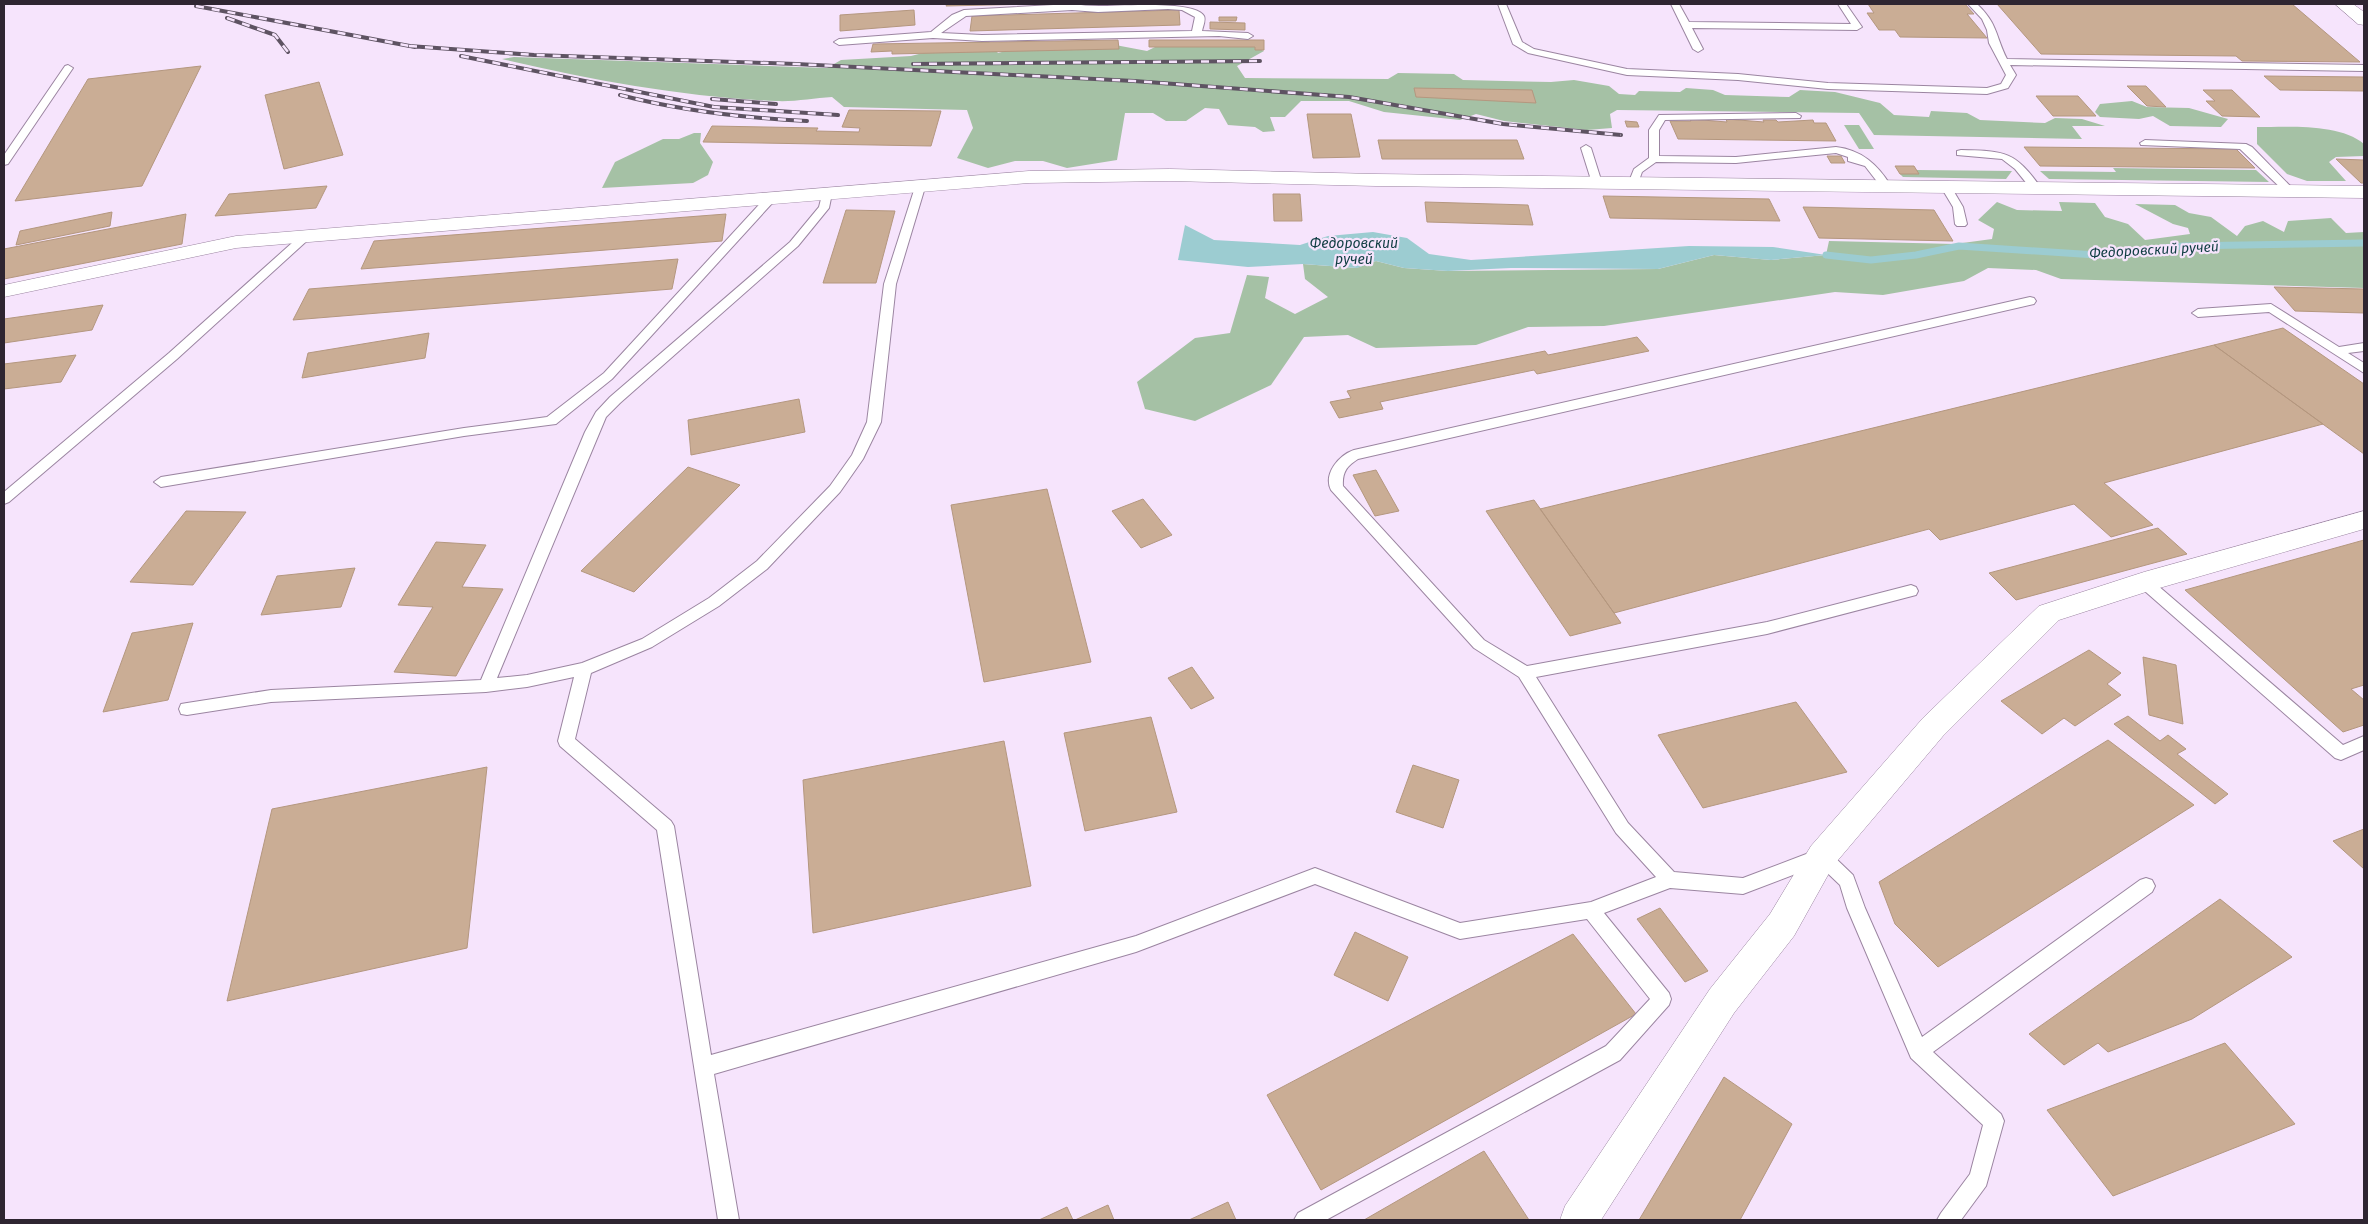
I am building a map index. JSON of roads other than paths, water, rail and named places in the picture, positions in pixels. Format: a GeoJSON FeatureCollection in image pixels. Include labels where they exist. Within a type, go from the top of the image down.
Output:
{"type":"FeatureCollection","features":[{"type":"Feature","properties":{"kind":"street"},"geometry":{"type":"LineString","coordinates":[[2343,4],[2364,20]]}},
{"type":"Feature","properties":{"kind":"street"},"geometry":{"type":"LineString","coordinates":[[2360,4],[2364,7]]}},
{"type":"Feature","properties":{"kind":"street"},"geometry":{"type":"LineString","coordinates":[[4,291],[236,242],[921,184],[1029,177],[1161,175],[1633,184],[2364,192]]}},
{"type":"Feature","properties":{"kind":"street"},"geometry":{"type":"LineString","coordinates":[[1579,1220],[1722,1001],[1782,925],[1822,856],[1934,727],[2049,614],[2144,582],[2364,520]]}},
{"type":"Feature","properties":{"kind":"lane"},"geometry":{"type":"LineString","coordinates":[[1502,4],[1518,44],[1531,51],[1627,72],[1738,77],[1828,86],[1987,91],[2004,86],[2011,75],[1994,43],[1992,30],[1986,18],[1972,4]]}},
{"type":"Feature","properties":{"kind":"lane"},"geometry":{"type":"LineString","coordinates":[[1675,4],[1698,49]]}},
{"type":"Feature","properties":{"kind":"lane"},"geometry":{"type":"LineString","coordinates":[[1686,25],[1857,27],[1842,4]]}},
{"type":"Feature","properties":{"kind":"lane"},"geometry":{"type":"LineString","coordinates":[[933,35],[955,17],[964,13],[1074,5],[1098,9],[1183,7],[1195,11],[1200,16],[1200,23],[1196,33]]}},
{"type":"Feature","properties":{"kind":"lane"},"geometry":{"type":"LineString","coordinates":[[839,42],[933,35],[982,38],[1196,33],[1248,36]]}},
{"type":"Feature","properties":{"kind":"lane"},"geometry":{"type":"LineString","coordinates":[[2005,62],[2364,68]]}},
{"type":"Feature","properties":{"kind":"lane"},"geometry":{"type":"LineString","coordinates":[[4,162],[68,68]]}},
{"type":"Feature","properties":{"kind":"lane"},"geometry":{"type":"LineString","coordinates":[[1654,159],[1652,136],[1658,120],[1663,117],[1796,116]]}},
{"type":"Feature","properties":{"kind":"lane"},"geometry":{"type":"LineString","coordinates":[[2145,143],[2242,146],[2248,149],[2290,191]]}},
{"type":"Feature","properties":{"kind":"lane"},"geometry":{"type":"LineString","coordinates":[[1586,148],[1597,183]]}},
{"type":"Feature","properties":{"kind":"lane"},"geometry":{"type":"LineString","coordinates":[[1633,184],[1634,176],[1643,164],[1654,159],[1736,160],[1836,150],[1845,151],[1856,159],[1872,165],[1886,186]]}},
{"type":"Feature","properties":{"kind":"lane"},"geometry":{"type":"LineString","coordinates":[[1961,153],[2007,156],[2014,160],[2036,188]]}},
{"type":"Feature","properties":{"kind":"lane"},"geometry":{"type":"LineString","coordinates":[[187,709],[271,696],[486,686],[528,681],[584,669],[647,642],[714,602],[762,565],[835,489],[858,456],[874,422],[890,284],[921,184]]}},
{"type":"Feature","properties":{"kind":"lane"},"geometry":{"type":"LineString","coordinates":[[1946,187],[1958,207],[1961,224]]}},
{"type":"Feature","properties":{"kind":"lane"},"geometry":{"type":"LineString","coordinates":[[486,686],[592,432],[602,415],[615,400],[794,244],[824,208],[827,193]]}},
{"type":"Feature","properties":{"kind":"lane"},"geometry":{"type":"LineString","coordinates":[[161,482],[464,432],[551,421],[608,376],[772,197]]}},
{"type":"Feature","properties":{"kind":"lane"},"geometry":{"type":"LineString","coordinates":[[4,499],[173,356],[306,236]]}},
{"type":"Feature","properties":{"kind":"lane"},"geometry":{"type":"LineString","coordinates":[[1670,880],[1622,828],[1525,673],[1479,644],[1336,487],[1336,474],[1341,464],[1354,455],[2030,301]]}},
{"type":"Feature","properties":{"kind":"lane"},"geometry":{"type":"LineString","coordinates":[[2198,312],[2271,308],[2364,370]]}},
{"type":"Feature","properties":{"kind":"lane"},"geometry":{"type":"LineString","coordinates":[[2336,351],[2364,347]]}},
{"type":"Feature","properties":{"kind":"lane"},"geometry":{"type":"LineString","coordinates":[[2144,582],[2341,753],[2364,743]]}},
{"type":"Feature","properties":{"kind":"lane"},"geometry":{"type":"LineString","coordinates":[[1525,673],[1767,628],[1911,591]]}},
{"type":"Feature","properties":{"kind":"lane"},"geometry":{"type":"LineString","coordinates":[[584,669],[566,741],[665,826],[728,1220]]}},
{"type":"Feature","properties":{"kind":"lane"},"geometry":{"type":"LineString","coordinates":[[704,1068],[1136,944],[1315,876],[1460,931],[1591,910],[1670,880],[1743,886],[1822,856],[1847,881],[1856,908],[1918,1051],[1994,1121],[1979,1179],[1948,1220]]}},
{"type":"Feature","properties":{"kind":"lane"},"geometry":{"type":"LineString","coordinates":[[1918,1051],[2146,886]]}},
{"type":"Feature","properties":{"kind":"lane"},"geometry":{"type":"LineString","coordinates":[[1305,1220],[1613,1053],[1662,999],[1591,910]]}},
{"type":"Feature","properties":{"kind":"water","name":"Федоровский ручей"},"geometry":{"type":"Polygon","coordinates":[[[1185,225],[1214,240],[1300,245],[1328,236],[1373,232],[1407,238],[1429,254],[1471,260],[1689,246],[1773,247],[1826,255],[1771,260],[1714,255],[1658,269],[1511,268],[1448,271],[1404,268],[1376,261],[1357,268],[1303,264],[1248,267],[1178,260],[1185,225]]]}},
{"type":"Feature","properties":{"kind":"waterway","name":"Федоровский ручей"},"geometry":{"type":"LineString","coordinates":[[1826,255],[1871,260],[1916,255],[1959,246],[2096,255],[2183,246],[2364,243]]}},
{"type":"Feature","properties":{"kind":"railway"},"geometry":{"type":"LineString","coordinates":[[196,6],[410,46]]}},
{"type":"Feature","properties":{"kind":"railway"},"geometry":{"type":"LineString","coordinates":[[227,18],[275,35],[288,52]]}},
{"type":"Feature","properties":{"kind":"railway"},"geometry":{"type":"LineString","coordinates":[[410,46],[534,55],[796,64],[1134,81],[1349,97],[1503,124],[1621,135]]}},
{"type":"Feature","properties":{"kind":"railway"},"geometry":{"type":"LineString","coordinates":[[410,46],[415,47]]}},
{"type":"Feature","properties":{"kind":"railway"},"geometry":{"type":"LineString","coordinates":[[461,56],[714,107],[838,115]]}},
{"type":"Feature","properties":{"kind":"railway"},"geometry":{"type":"LineString","coordinates":[[913,64],[1260,61]]}},
{"type":"Feature","properties":{"kind":"railway"},"geometry":{"type":"LineString","coordinates":[[620,95],[643,101],[713,113],[807,121]]}},
{"type":"Feature","properties":{"kind":"railway"},"geometry":{"type":"LineString","coordinates":[[712,99],[776,104]]}}]}
